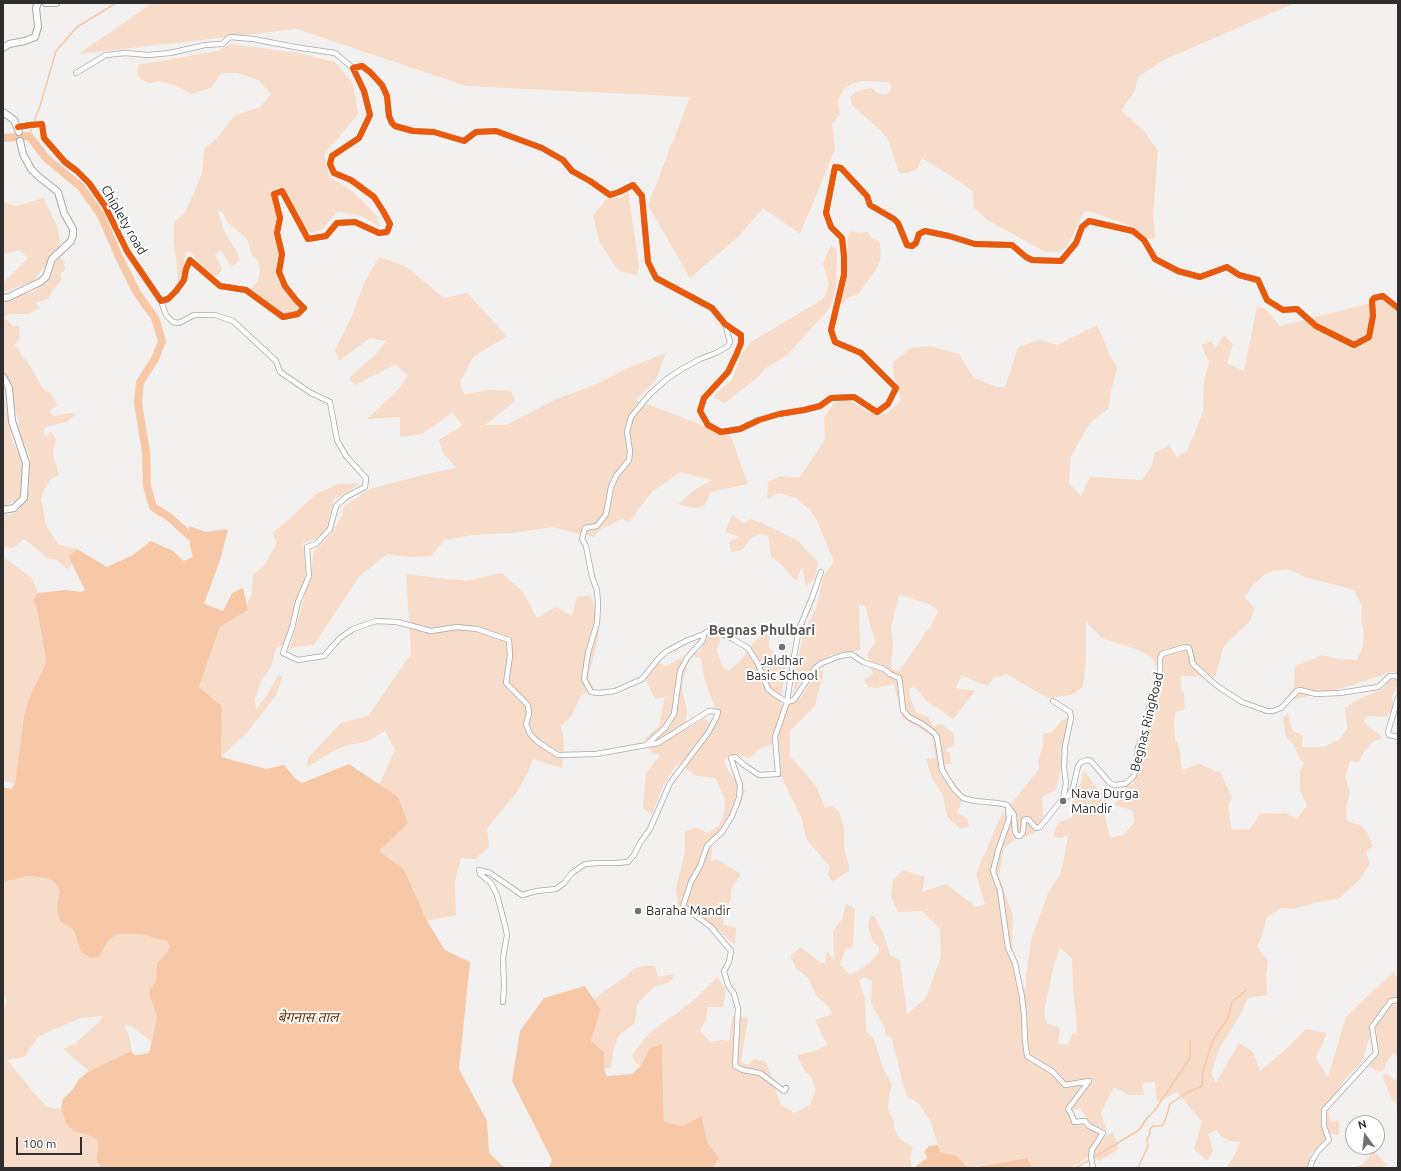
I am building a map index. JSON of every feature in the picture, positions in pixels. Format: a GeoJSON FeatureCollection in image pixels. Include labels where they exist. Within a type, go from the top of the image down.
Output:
{"type":"FeatureCollection","features":[{"type":"Feature","properties":{"kind":"main road"},"geometry":{"type":"LineString","coordinates":[[3,48],[9,44],[25,41],[35,36],[38,27],[36,8],[38,3]]}},
{"type":"Feature","properties":{"kind":"main road"},"geometry":{"type":"LineString","coordinates":[[46,3],[56,3]]}},
{"type":"Feature","properties":{"kind":"main road"},"geometry":{"type":"LineString","coordinates":[[3,112],[14,120],[18,129]]}},
{"type":"Feature","properties":{"kind":"main road"},"geometry":{"type":"LineString","coordinates":[[3,298],[9,297],[40,282],[46,277],[52,258],[71,242],[73,235],[73,229],[64,213],[58,192],[31,169],[23,154],[20,141]]}},
{"type":"Feature","properties":{"kind":"main road"},"geometry":{"type":"LineString","coordinates":[[3,377],[9,388],[12,421],[26,463],[24,498],[14,508],[3,510]]}},
{"type":"Feature","properties":{"kind":"street"},"geometry":{"type":"LineString","coordinates":[[76,73],[106,55],[125,53],[148,55],[170,53],[205,45],[222,44],[230,37],[254,39],[335,53],[353,68],[364,91],[370,114],[359,138],[332,156],[330,164],[334,173],[351,180],[374,197],[390,224],[387,232],[379,233],[354,222],[337,223],[326,236],[308,239],[282,191],[274,194],[280,218],[277,233],[282,254],[278,272],[285,286],[304,308],[298,314],[283,317],[246,290],[220,286],[190,260],[186,269],[184,280],[168,299],[161,301]]}},
{"type":"Feature","properties":{"kind":"street"},"geometry":{"type":"LineString","coordinates":[[353,68],[362,66],[382,85],[387,96],[389,116],[395,126],[413,131],[434,132],[464,141],[476,132],[496,131],[542,148],[563,160],[572,171],[610,195],[633,185],[642,196],[648,262],[656,278],[712,308],[725,324],[742,334],[741,343],[728,372],[704,398],[700,411],[708,425],[721,432],[740,429],[759,420],[779,414],[820,406],[831,398],[854,397],[877,412],[888,404],[896,388],[861,353],[835,342],[831,330],[844,275],[842,238],[831,227],[826,213],[835,167],[841,168],[867,196],[870,205],[894,219],[898,223],[907,245],[912,246],[916,243],[919,234],[925,231],[950,236],[974,244],[1012,245],[1032,260],[1061,261],[1076,243],[1082,227],[1089,221],[1133,231],[1144,240],[1155,259],[1178,271],[1200,277],[1227,267],[1239,275],[1258,280],[1267,300],[1283,310],[1297,309],[1316,326],[1354,345],[1368,337],[1373,316],[1372,301],[1374,298],[1383,296],[1398,308]]}},
{"type":"Feature","properties":{"kind":"street","name":"Chiplety road"},"geometry":{"type":"LineString","coordinates":[[18,129],[30,125],[42,124],[44,138],[65,162],[89,183],[105,206],[126,251],[161,301],[166,315],[173,322],[179,323],[194,315],[215,315],[233,321],[276,361],[280,372],[311,393],[330,402],[337,440],[346,456],[366,478],[365,486],[346,497],[336,506],[330,529],[316,544],[307,547],[309,576],[298,602],[292,628],[283,653],[298,660],[324,656],[340,638],[353,629],[376,621],[397,622],[431,631],[457,627],[478,629],[509,640],[510,656],[506,683],[528,705],[529,714],[526,724],[530,734],[538,742],[558,755],[596,754],[646,745]]}},
{"type":"Feature","properties":{"kind":"street"},"geometry":{"type":"LineString","coordinates":[[18,129],[20,141]]}},
{"type":"Feature","properties":{"kind":"street"},"geometry":{"type":"LineString","coordinates":[[725,324],[730,342],[728,346],[716,353],[700,359],[668,378],[650,394],[631,417],[627,432],[630,451],[629,460],[616,476],[611,487],[606,514],[597,526],[585,528],[582,539],[586,546],[592,577],[597,590],[598,605],[596,623],[588,653],[584,679],[591,692],[599,693],[615,691],[642,679],[659,658],[667,651],[708,631],[714,630],[748,648],[757,662],[768,689],[787,702],[794,700],[815,668],[822,663],[840,656],[851,654],[863,662],[884,669],[900,680],[902,706],[905,713],[929,728],[936,738],[942,770],[954,789],[963,798],[975,801],[1004,804],[1008,808],[1009,819],[993,871],[1000,891],[1008,948],[1014,963],[1022,997],[1024,1040],[1027,1056],[1053,1072],[1065,1085],[1089,1080],[1068,1109],[1072,1114],[1074,1122],[1084,1121],[1103,1133],[1092,1150],[1091,1157],[1093,1168]]}},
{"type":"Feature","properties":{"kind":"street"},"geometry":{"type":"LineString","coordinates":[[786,1088],[784,1091],[760,1073],[743,1070],[735,1066],[738,1008],[734,994],[728,985],[724,971],[729,962],[731,951],[711,927],[683,906],[691,882],[700,866],[707,846],[722,832],[732,816],[739,798],[740,784],[731,758],[736,757],[744,765],[759,775],[778,774],[775,737],[787,702],[799,629],[821,572]]}},
{"type":"Feature","properties":{"kind":"street"},"geometry":{"type":"LineString","coordinates":[[646,745],[665,728],[674,714],[680,671],[687,658],[703,640],[704,634]]}},
{"type":"Feature","properties":{"kind":"street","name":"Begnas RingRoad"},"geometry":{"type":"LineString","coordinates":[[1008,808],[1014,815],[1015,832],[1018,836],[1020,836],[1023,832],[1024,820],[1028,819],[1036,828],[1040,827],[1050,813],[1068,796],[1073,788],[1078,766],[1082,762],[1087,760],[1091,761],[1114,785],[1125,784],[1133,777],[1136,770],[1138,747],[1146,728],[1149,707],[1160,675],[1160,658],[1162,654],[1185,647],[1189,648],[1193,664],[1220,688],[1242,702],[1267,711],[1274,711],[1281,708],[1297,691],[1300,690],[1316,694],[1340,693],[1378,687],[1390,676],[1396,676],[1398,678]]}},
{"type":"Feature","properties":{"kind":"street"},"geometry":{"type":"LineString","coordinates":[[1398,698],[1388,732],[1389,735],[1398,737]]}},
{"type":"Feature","properties":{"kind":"street"},"geometry":{"type":"LineString","coordinates":[[1053,701],[1070,712],[1071,718],[1065,746],[1064,768],[1066,783],[1063,800]]}},
{"type":"Feature","properties":{"kind":"street"},"geometry":{"type":"LineString","coordinates":[[503,1002],[503,958],[507,935],[497,895],[491,883],[480,874],[479,870],[490,873],[522,895],[536,891],[556,889],[564,884],[572,873],[585,864],[628,862],[650,829],[670,783],[708,733],[718,712],[709,711],[658,743],[646,745]]}},
{"type":"Feature","properties":{"kind":"street"},"geometry":{"type":"LineString","coordinates":[[1310,1168],[1318,1151],[1329,1140],[1324,1126],[1324,1110],[1376,1053],[1372,1027],[1391,1001],[1398,1000]]}},
{"type":"Feature","properties":{"kind":"shaded area"},"geometry":{"type":"Polygon","coordinates":[[[152,3],[1295,3],[1164,60],[1138,77],[1135,91],[1121,110],[1144,131],[1158,151],[1153,213],[1155,238],[1149,239],[1134,227],[1089,211],[1084,212],[1067,247],[1058,252],[1046,252],[989,221],[974,208],[973,192],[962,183],[922,158],[917,169],[908,173],[899,173],[888,139],[852,105],[850,97],[856,92],[872,88],[878,93],[885,95],[890,91],[891,86],[888,82],[862,81],[851,84],[843,90],[838,101],[840,115],[832,124],[835,150],[800,234],[763,208],[739,236],[690,278],[648,205],[690,97],[466,86],[297,29],[79,54],[152,3]]]}},
{"type":"Feature","properties":{"kind":"shaded area"},"geometry":{"type":"Polygon","coordinates":[[[231,44],[297,53],[335,62],[353,84],[358,114],[324,155],[329,176],[353,192],[377,216],[380,227],[361,216],[338,211],[321,230],[311,233],[303,226],[282,187],[270,191],[277,214],[275,223],[276,241],[279,253],[277,262],[277,279],[288,294],[299,305],[300,309],[292,314],[284,314],[251,289],[258,281],[260,270],[258,261],[252,255],[247,239],[227,222],[222,211],[218,211],[224,231],[237,252],[239,261],[233,266],[230,265],[222,252],[219,251],[215,255],[222,269],[218,275],[214,277],[208,273],[191,253],[187,251],[182,275],[177,283],[178,276],[174,243],[174,222],[185,212],[195,191],[202,172],[204,149],[217,138],[234,116],[260,107],[271,94],[258,80],[237,73],[221,73],[212,87],[192,94],[177,86],[160,81],[148,83],[137,76],[138,65],[217,51],[231,44]]]}},
{"type":"Feature","properties":{"kind":"shaded area"},"geometry":{"type":"Polygon","coordinates":[[[628,191],[639,267],[637,275],[622,272],[616,268],[600,243],[593,216],[607,198],[622,197],[628,191]]]}},
{"type":"Feature","properties":{"kind":"shaded area"},"geometry":{"type":"Polygon","coordinates":[[[44,198],[57,226],[60,244],[34,281],[3,292],[3,283],[28,258],[20,250],[3,254],[3,202],[16,206],[44,198]]]}},
{"type":"Feature","properties":{"kind":"shaded area"},"geometry":{"type":"Polygon","coordinates":[[[851,231],[859,233],[868,232],[872,238],[879,241],[881,250],[880,261],[874,273],[857,295],[849,297],[842,304],[839,303],[841,294],[846,284],[848,236],[851,231]]]}},
{"type":"Feature","properties":{"kind":"shaded area"},"geometry":{"type":"Polygon","coordinates":[[[831,245],[837,250],[836,288],[830,308],[787,355],[766,368],[758,377],[725,403],[714,398],[715,394],[732,380],[742,353],[751,342],[823,299],[829,284],[823,264],[831,245]]]}},
{"type":"Feature","properties":{"kind":"shaded area"},"geometry":{"type":"Polygon","coordinates":[[[60,257],[65,262],[65,270],[60,274],[62,280],[51,292],[49,298],[36,303],[40,308],[28,314],[9,314],[4,317],[13,326],[19,326],[20,339],[13,346],[17,347],[29,364],[43,389],[50,393],[58,405],[49,411],[54,416],[70,413],[76,414],[67,422],[44,428],[45,437],[51,431],[56,439],[53,453],[59,476],[52,478],[44,490],[41,499],[46,525],[59,545],[77,549],[69,556],[72,564],[68,570],[57,560],[47,558],[24,539],[13,548],[3,547],[3,514],[9,515],[20,510],[29,491],[30,457],[16,428],[19,422],[12,397],[13,385],[3,374],[3,300],[34,291],[50,278],[55,263],[60,257]]]}},
{"type":"Feature","properties":{"kind":"shaded area"},"geometry":{"type":"Polygon","coordinates":[[[379,257],[405,266],[444,298],[467,293],[507,336],[473,357],[460,382],[464,394],[490,390],[511,391],[515,401],[485,425],[506,425],[554,400],[595,385],[630,367],[666,353],[656,380],[636,400],[731,436],[748,484],[711,492],[704,506],[694,508],[678,504],[696,489],[712,480],[680,472],[652,492],[629,522],[622,519],[603,528],[593,537],[552,527],[513,533],[473,535],[445,540],[431,556],[408,557],[387,554],[359,577],[314,645],[290,648],[312,569],[313,553],[330,535],[342,516],[344,506],[370,489],[426,474],[456,468],[443,453],[439,440],[463,425],[452,413],[422,434],[400,437],[400,417],[367,419],[398,390],[408,375],[395,365],[355,385],[349,378],[375,355],[386,341],[370,338],[339,361],[335,350],[352,316],[365,281],[379,257]]]}},
{"type":"Feature","properties":{"kind":"shaded area"},"geometry":{"type":"Polygon","coordinates":[[[1383,294],[1398,304],[1398,673],[1392,672],[1398,683],[1392,696],[1394,707],[1386,717],[1368,716],[1363,721],[1383,738],[1374,741],[1363,753],[1359,762],[1350,761],[1345,777],[1350,793],[1346,808],[1347,821],[1360,825],[1367,832],[1373,846],[1366,852],[1370,864],[1359,880],[1340,898],[1294,909],[1281,908],[1266,918],[1263,933],[1257,947],[1268,961],[1266,975],[1267,995],[1248,998],[1238,1019],[1219,1049],[1211,1074],[1216,1083],[1239,1043],[1253,1052],[1260,1071],[1285,1050],[1306,1029],[1327,1033],[1316,1058],[1328,1077],[1346,1017],[1395,970],[1395,976],[1398,976],[1398,1056],[1393,1053],[1386,1063],[1385,1068],[1381,1072],[1369,1067],[1377,1031],[1369,1039],[1362,1062],[1345,1079],[1333,1098],[1328,1111],[1331,1122],[1339,1120],[1339,1135],[1330,1134],[1311,1154],[1307,1168],[1226,1168],[1234,1156],[1240,1142],[1230,1141],[1221,1136],[1216,1130],[1208,1134],[1213,1151],[1207,1161],[1194,1149],[1202,1122],[1177,1092],[1157,1102],[1155,1082],[1142,1083],[1144,1095],[1129,1095],[1114,1087],[1101,1113],[1107,1131],[1089,1122],[1080,1108],[1067,1114],[1088,1128],[1100,1133],[1098,1141],[1113,1132],[1119,1149],[1099,1161],[1091,1154],[1080,1163],[1069,1168],[1033,1168],[1027,1158],[968,1168],[957,1156],[940,1152],[931,1122],[919,1104],[906,1095],[892,1039],[885,1034],[885,1028],[871,1003],[872,981],[865,977],[859,981],[865,999],[866,1031],[874,1039],[883,1068],[892,1084],[888,1109],[894,1121],[894,1128],[900,1139],[913,1147],[910,1159],[912,1168],[713,1168],[719,1158],[707,1142],[702,1116],[682,1126],[664,1123],[662,1045],[650,1048],[641,1066],[635,1062],[632,1055],[649,1033],[694,1000],[717,977],[725,988],[723,1007],[708,1007],[706,1020],[700,1031],[710,1042],[721,1040],[729,1041],[732,1016],[748,1018],[741,1062],[748,1065],[754,1059],[766,1062],[781,1105],[794,1113],[810,1105],[816,1090],[812,1078],[804,1070],[797,1055],[815,1051],[827,1045],[815,1020],[832,1014],[829,1007],[817,997],[808,978],[796,968],[790,956],[801,947],[821,963],[825,963],[827,951],[834,960],[833,931],[842,919],[846,903],[855,909],[853,946],[845,950],[840,965],[851,975],[870,963],[879,953],[879,947],[873,942],[868,925],[871,915],[876,918],[884,935],[890,955],[900,960],[907,1014],[926,998],[941,956],[940,929],[922,911],[898,912],[891,897],[893,880],[903,870],[925,877],[922,892],[946,884],[976,907],[985,904],[976,874],[1000,818],[1039,769],[1038,761],[1043,745],[1043,734],[1052,732],[1061,721],[1074,714],[1067,750],[1062,763],[1056,790],[1042,797],[1043,818],[1035,833],[1014,840],[1004,848],[999,876],[1013,916],[1012,943],[1020,985],[1026,989],[1026,975],[1032,936],[1049,891],[1061,873],[1068,835],[1060,838],[1053,836],[1058,823],[1072,817],[1075,800],[1084,771],[1107,798],[1105,817],[1110,838],[1123,835],[1135,821],[1132,810],[1114,805],[1126,792],[1123,780],[1132,785],[1135,779],[1142,747],[1148,737],[1153,703],[1162,677],[1152,658],[1139,650],[1102,638],[1086,622],[1086,659],[1083,687],[1071,695],[1048,698],[1006,674],[994,678],[988,685],[978,683],[962,675],[956,688],[975,691],[953,719],[926,700],[914,686],[910,689],[910,696],[915,712],[928,717],[933,726],[942,724],[954,734],[954,745],[945,750],[950,753],[951,764],[944,764],[951,778],[961,791],[961,805],[957,813],[967,818],[969,827],[960,828],[947,817],[943,796],[931,776],[926,759],[936,758],[931,735],[902,718],[894,684],[876,688],[868,687],[864,680],[873,674],[867,654],[875,642],[865,606],[859,605],[860,650],[830,655],[805,673],[793,695],[804,631],[816,609],[823,577],[834,562],[817,521],[810,510],[796,498],[779,493],[767,499],[768,482],[780,476],[799,478],[825,440],[824,418],[834,403],[848,399],[868,411],[886,414],[901,400],[894,375],[893,362],[911,348],[930,346],[959,354],[974,378],[997,387],[1005,387],[1018,347],[1040,340],[1057,345],[1097,325],[1117,368],[1108,409],[1090,423],[1071,456],[1069,483],[1081,496],[1090,477],[1142,480],[1151,467],[1155,453],[1169,445],[1177,457],[1187,451],[1203,412],[1204,381],[1209,362],[1201,345],[1212,341],[1215,348],[1224,335],[1233,344],[1227,363],[1244,371],[1257,307],[1265,308],[1280,326],[1382,300],[1383,294]],[[1288,569],[1272,571],[1264,575],[1252,586],[1245,597],[1255,609],[1249,622],[1224,646],[1215,677],[1181,676],[1181,689],[1184,692],[1185,709],[1176,712],[1174,720],[1175,738],[1179,747],[1182,770],[1199,764],[1221,773],[1232,798],[1228,807],[1232,830],[1250,829],[1260,814],[1286,813],[1297,819],[1307,805],[1300,790],[1300,772],[1304,763],[1299,758],[1294,745],[1286,737],[1283,718],[1288,713],[1292,730],[1303,736],[1302,747],[1323,747],[1339,740],[1347,729],[1345,708],[1361,698],[1383,689],[1392,672],[1343,688],[1283,702],[1294,687],[1295,666],[1322,655],[1339,659],[1357,660],[1363,647],[1364,632],[1361,621],[1362,606],[1354,590],[1305,577],[1288,569]],[[899,595],[891,627],[893,646],[891,662],[892,669],[899,671],[932,624],[938,611],[931,605],[899,595]],[[1060,948],[1052,972],[1044,1013],[1047,1023],[1060,1028],[1058,1043],[1067,1045],[1073,1033],[1077,1034],[1072,958],[1060,948]]]}},
{"type":"Feature","properties":{"kind":"shaded area"},"geometry":{"type":"Polygon","coordinates":[[[3,390],[12,440],[21,457],[24,481],[19,499],[3,507],[3,390]]]}},
{"type":"Feature","properties":{"kind":"shaded area"},"geometry":{"type":"Polygon","coordinates":[[[360,483],[350,491],[334,499],[326,530],[314,540],[303,543],[305,581],[295,603],[291,624],[285,643],[276,649],[271,667],[261,681],[255,699],[256,709],[267,695],[278,675],[282,676],[277,694],[246,734],[221,757],[222,706],[199,687],[220,627],[248,610],[248,601],[252,594],[253,575],[265,564],[277,542],[272,533],[316,494],[338,484],[360,483]]]}},
{"type":"Feature","properties":{"kind":"shaded area"},"geometry":{"type":"Polygon","coordinates":[[[732,515],[744,523],[751,519],[798,541],[818,562],[815,578],[806,587],[802,567],[796,581],[781,564],[771,556],[768,536],[759,534],[751,538],[742,550],[731,552],[729,542],[739,537],[725,532],[732,515]]]}},
{"type":"Feature","properties":{"kind":"shaded area"},"geometry":{"type":"Polygon","coordinates":[[[3,557],[32,578],[38,593],[33,600],[37,608],[46,661],[28,700],[24,716],[15,784],[3,781],[3,557]]]}},
{"type":"Feature","properties":{"kind":"shaded area"},"geometry":{"type":"Polygon","coordinates":[[[502,573],[523,592],[537,618],[556,607],[572,616],[577,597],[590,595],[595,607],[595,615],[599,629],[598,639],[588,678],[594,688],[580,697],[572,715],[561,726],[564,742],[562,768],[533,759],[517,792],[487,828],[489,847],[475,859],[461,858],[455,882],[456,915],[427,921],[404,869],[379,851],[398,797],[379,785],[395,750],[385,731],[366,742],[347,745],[307,767],[308,758],[341,723],[368,716],[411,654],[406,574],[466,581],[502,573]]]}},
{"type":"Feature","properties":{"kind":"shaded area"},"geometry":{"type":"Polygon","coordinates":[[[713,634],[721,638],[717,650],[722,666],[729,671],[740,661],[754,642],[764,634],[771,634],[768,645],[771,650],[787,662],[780,703],[785,707],[802,696],[817,672],[824,670],[815,706],[790,731],[790,756],[816,786],[825,808],[831,806],[839,811],[844,828],[844,847],[850,870],[833,882],[828,875],[830,867],[807,840],[801,817],[781,776],[772,744],[759,749],[749,759],[741,755],[731,756],[724,760],[729,772],[745,791],[741,804],[724,835],[712,844],[711,861],[718,860],[741,874],[731,890],[731,899],[724,913],[723,924],[736,928],[735,945],[706,920],[683,913],[678,905],[676,889],[685,851],[685,831],[696,828],[708,833],[719,825],[724,814],[725,799],[715,778],[696,776],[685,768],[689,759],[675,767],[664,784],[652,814],[643,808],[646,773],[660,755],[652,753],[645,739],[659,726],[665,697],[655,699],[646,680],[659,663],[666,666],[683,657],[687,669],[683,679],[682,690],[687,710],[685,730],[705,718],[710,724],[715,716],[714,704],[705,682],[701,658],[695,657],[694,654],[700,651],[708,635],[713,634]]]}},
{"type":"Feature","properties":{"kind":"shaded area"},"geometry":{"type":"Polygon","coordinates":[[[31,876],[50,879],[57,885],[59,896],[57,909],[76,936],[80,950],[92,958],[99,957],[108,941],[116,935],[146,935],[157,939],[167,940],[169,943],[167,953],[158,962],[156,981],[154,983],[157,1016],[152,1042],[130,1025],[125,1026],[129,1036],[132,1052],[129,1052],[89,1071],[63,1049],[76,1043],[104,1016],[80,1018],[39,1036],[24,1057],[7,1060],[47,1107],[61,1109],[68,1126],[73,1131],[95,1137],[98,1144],[96,1158],[101,1168],[3,1168],[3,1009],[7,1002],[3,993],[3,882],[31,876]]]}},
{"type":"Feature","properties":{"kind":"shaded area"},"geometry":{"type":"Polygon","coordinates":[[[655,966],[658,977],[675,974],[670,982],[654,987],[637,1004],[635,1023],[618,1036],[611,1067],[604,1070],[604,1052],[591,1041],[601,1010],[594,1000],[625,977],[634,968],[655,966]]]}},
{"type":"Feature","properties":{"kind":"shaded area"},"geometry":{"type":"Polygon","coordinates":[[[1387,1073],[1394,1080],[1398,1078],[1398,1107],[1390,1096],[1382,1075],[1387,1073]]]}},
{"type":"Feature","properties":{"kind":"shaded area"},"geometry":{"type":"Polygon","coordinates":[[[1371,1155],[1378,1155],[1387,1165],[1381,1168],[1353,1168],[1363,1164],[1371,1155]]]}},
{"type":"Feature","properties":{"kind":"water","name":"बेगनास ताल"},"geometry":{"type":"Polygon","coordinates":[[[189,526],[206,532],[228,529],[221,557],[204,604],[223,611],[232,593],[243,588],[248,610],[220,627],[199,687],[222,706],[221,757],[266,769],[284,765],[296,779],[302,783],[349,764],[398,797],[408,823],[379,851],[404,869],[427,921],[445,950],[470,962],[459,1069],[487,1121],[489,1153],[505,1168],[101,1168],[96,1158],[98,1147],[97,1140],[91,1136],[73,1131],[66,1123],[61,1109],[63,1099],[73,1089],[79,1079],[89,1071],[129,1052],[138,1055],[148,1053],[150,1050],[157,1016],[150,996],[150,989],[156,981],[158,962],[167,953],[169,947],[167,940],[157,939],[146,935],[116,935],[108,941],[99,957],[92,958],[82,953],[72,929],[60,921],[57,909],[59,892],[57,885],[53,881],[50,879],[31,876],[3,882],[3,787],[11,789],[15,784],[24,716],[28,700],[46,661],[37,608],[33,600],[38,593],[66,590],[81,592],[85,590],[69,556],[77,549],[107,567],[133,555],[151,541],[173,551],[184,561],[193,557],[190,546],[189,526]]]}},
{"type":"Feature","properties":{"kind":"water"},"geometry":{"type":"Polygon","coordinates":[[[585,986],[601,1010],[591,1041],[604,1052],[604,1070],[607,1076],[632,1074],[641,1066],[650,1048],[662,1044],[664,1122],[682,1126],[702,1116],[707,1142],[719,1158],[713,1168],[549,1168],[552,1160],[512,1081],[520,1031],[544,998],[585,986]]]}},
{"type":"Feature","properties":{"kind":"water"},"geometry":{"type":"Polygon","coordinates":[[[938,1145],[940,1152],[957,1156],[968,1168],[914,1168],[927,1159],[925,1151],[929,1146],[938,1145]]]}},
{"type":"Feature","properties":{"kind":"water"},"geometry":{"type":"Polygon","coordinates":[[[1027,1158],[1033,1168],[971,1168],[1027,1158]]]}},
{"type":"Feature","properties":{"kind":"waterway"},"geometry":{"type":"LineString","coordinates":[[29,136],[41,103],[56,51],[77,27],[116,3]]}},
{"type":"Feature","properties":{"kind":"waterway"},"geometry":{"type":"LineString","coordinates":[[3,138],[29,136],[46,158],[81,187],[101,215],[118,255],[137,293],[155,318],[162,341],[155,359],[140,382],[138,403],[146,452],[147,486],[153,507],[169,517],[190,536]]}},
{"type":"Feature","properties":{"kind":"waterway"},"geometry":{"type":"LineString","coordinates":[[1138,1168],[1148,1146],[1147,1139],[1150,1134],[1150,1129],[1153,1126],[1162,1126],[1170,1104],[1186,1093],[1202,1086],[1203,1071],[1213,1040],[1228,1018],[1232,1002],[1246,990]]}},
{"type":"Feature","properties":{"kind":"waterway"},"geometry":{"type":"LineString","coordinates":[[1093,1158],[1139,1130],[1147,1118],[1155,1110],[1190,1058],[1190,1040]]}},
{"type":"Feature","properties":{"kind":"waterway"},"geometry":{"type":"LineString","coordinates":[[1075,1168],[1090,1160]]}},
{"type":"Feature","properties":{"kind":"cycle path"},"geometry":{"type":"LineString","coordinates":[[18,127],[42,124],[44,138],[65,162],[89,183],[105,206],[127,251],[161,301],[168,299],[184,280],[186,269],[190,260],[220,286],[246,290],[283,317],[298,314],[304,308],[285,286],[279,272],[282,254],[277,233],[280,218],[274,194],[282,191],[308,239],[326,236],[337,223],[355,222],[379,233],[387,232],[390,224],[374,197],[351,180],[334,173],[330,164],[332,156],[359,138],[370,115],[364,91],[353,68],[362,66],[382,85],[387,96],[389,116],[395,126],[413,131],[434,132],[464,141],[476,132],[496,131],[542,148],[563,160],[572,171],[610,195],[633,185],[642,196],[648,262],[656,278],[712,308],[725,324],[741,335],[741,343],[728,372],[704,398],[700,411],[708,425],[721,432],[740,429],[759,420],[779,414],[820,406],[831,398],[854,397],[877,412],[888,404],[896,388],[861,353],[835,342],[831,330],[844,275],[842,238],[831,227],[826,213],[835,167],[841,168],[867,196],[870,205],[894,219],[898,223],[907,245],[912,246],[916,243],[919,234],[925,231],[949,236],[975,244],[1012,245],[1032,260],[1061,261],[1076,243],[1082,227],[1089,221],[1133,231],[1144,240],[1155,259],[1178,271],[1200,277],[1227,267],[1239,275],[1258,280],[1267,300],[1283,310],[1297,309],[1316,326],[1354,345],[1369,337],[1373,316],[1372,301],[1374,298],[1383,296],[1398,308]]}},
{"type":"Feature","properties":{"kind":"place","name":"Jaldhar Basic School"},"geometry":{"type":"Point","coordinates":[782,647]}},
{"type":"Feature","properties":{"kind":"place","name":"Nava Durga Mandir"},"geometry":{"type":"Point","coordinates":[1063,801]}},
{"type":"Feature","properties":{"kind":"place","name":"Baraha Mandir"},"geometry":{"type":"Point","coordinates":[638,911]}},
{"type":"Feature","properties":{"kind":"district","name":"Begnas Phulbari"},"geometry":{"type":"Point","coordinates":[762,630]}}]}
